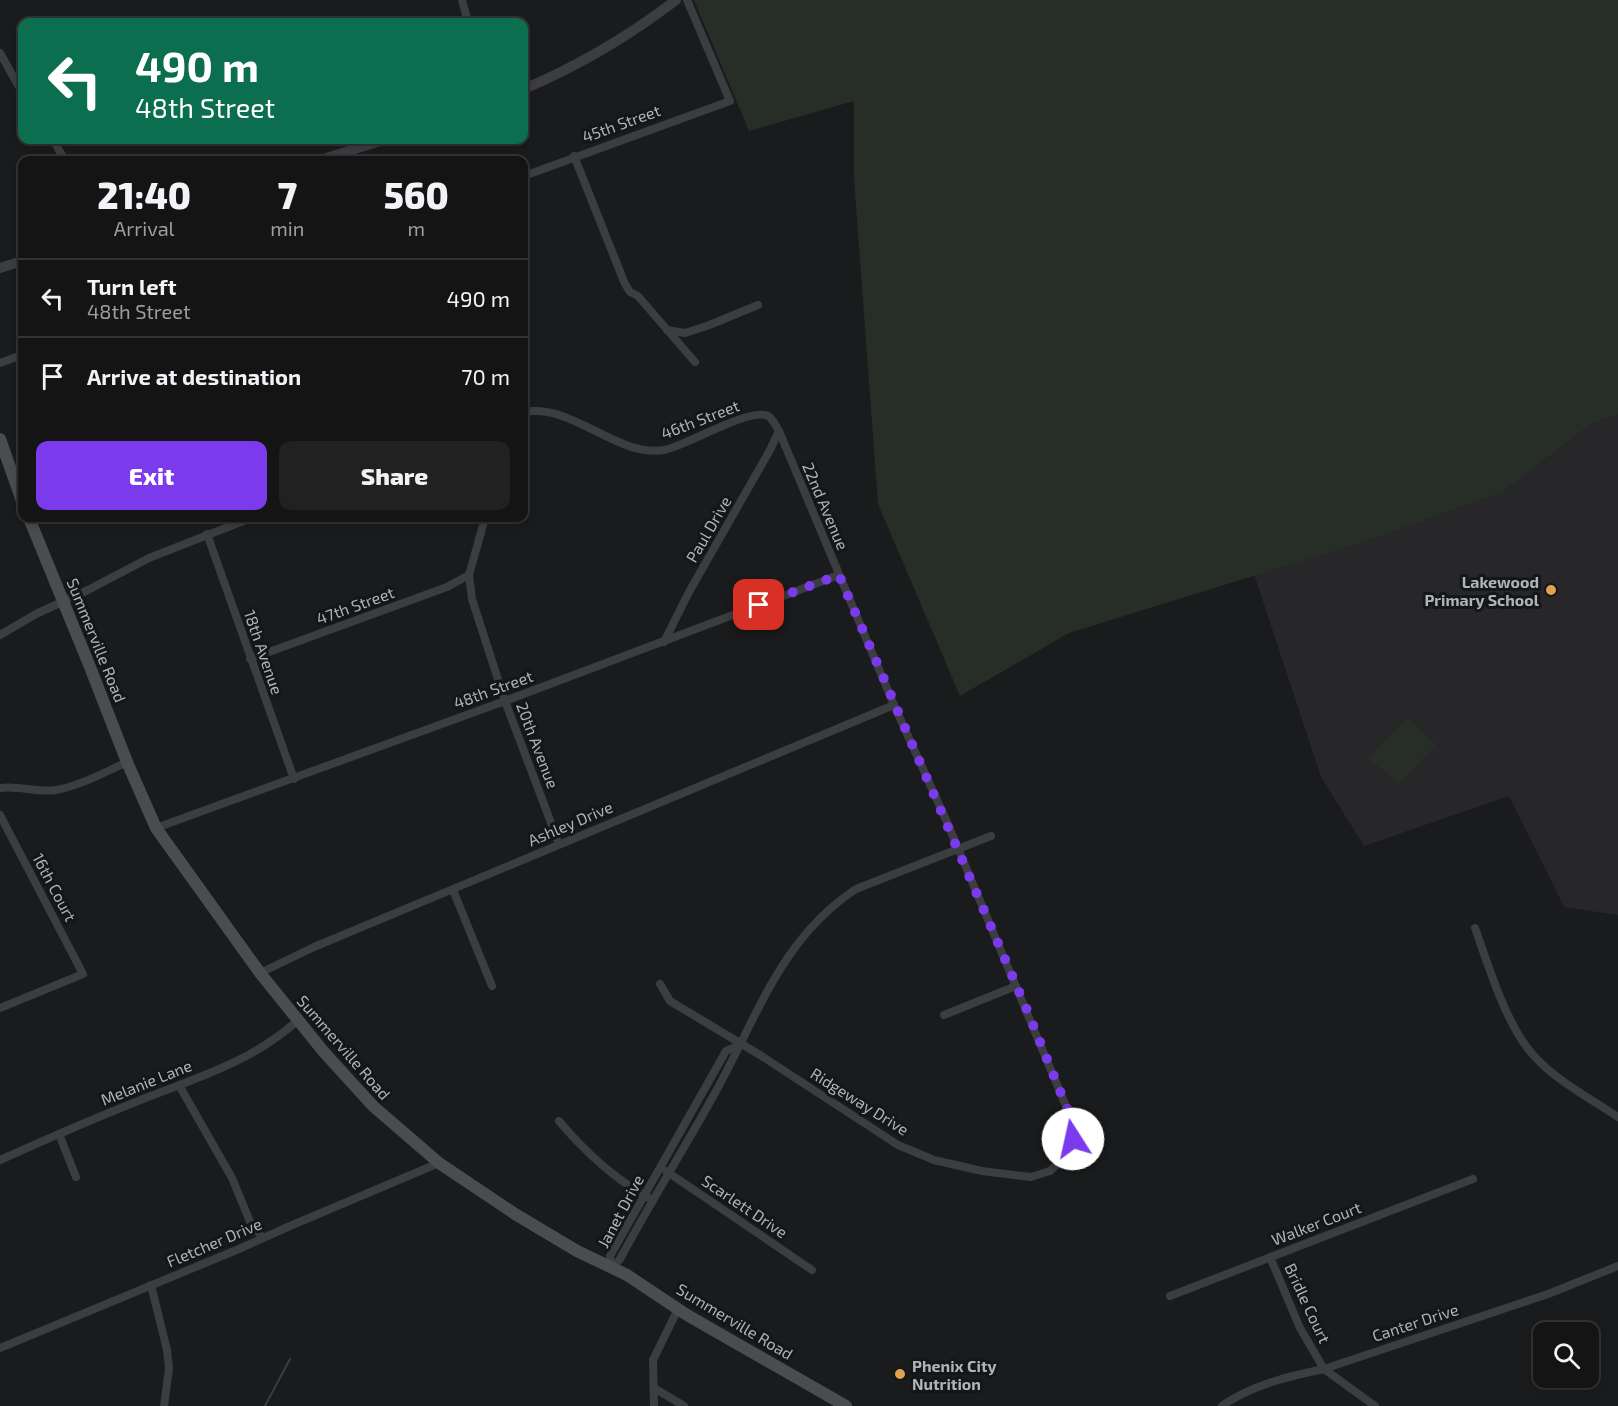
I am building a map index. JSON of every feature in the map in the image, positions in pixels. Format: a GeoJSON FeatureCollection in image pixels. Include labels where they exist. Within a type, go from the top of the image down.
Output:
{"type":"FeatureCollection","features":[{"type":"Feature","properties":{"kind":"main road"},"geometry":{"type":"LineString","coordinates":[[0,440],[18,490]]}},
{"type":"Feature","properties":{"kind":"main road","name":"Summerville Road"},"geometry":{"type":"LineString","coordinates":[[31,522],[127,762],[156,828],[260,973],[373,1106],[439,1163],[515,1214],[611,1269],[627,1275],[678,1309],[846,1406]]}},
{"type":"Feature","properties":{"kind":"street"},"geometry":{"type":"LineString","coordinates":[[462,0],[467,18]]}},
{"type":"Feature","properties":{"kind":"street"},"geometry":{"type":"LineString","coordinates":[[528,87],[589,57],[647,22],[676,0]]}},
{"type":"Feature","properties":{"kind":"street","name":"45th Street"},"geometry":{"type":"LineString","coordinates":[[528,174],[730,101],[687,0]]}},
{"type":"Feature","properties":{"kind":"street"},"geometry":{"type":"LineString","coordinates":[[0,53],[18,85]]}},
{"type":"Feature","properties":{"kind":"street"},"geometry":{"type":"LineString","coordinates":[[333,156],[370,144]]}},
{"type":"Feature","properties":{"kind":"street"},"geometry":{"type":"LineString","coordinates":[[574,156],[625,284],[694,362]]}},
{"type":"Feature","properties":{"kind":"street"},"geometry":{"type":"LineString","coordinates":[[0,268],[18,262]]}},
{"type":"Feature","properties":{"kind":"street"},"geometry":{"type":"LineString","coordinates":[[667,330],[685,333],[696,330],[759,304]]}},
{"type":"Feature","properties":{"kind":"street"},"geometry":{"type":"LineString","coordinates":[[0,363],[18,357]]}},
{"type":"Feature","properties":{"kind":"street","name":"46th Street"},"geometry":{"type":"LineString","coordinates":[[528,412],[546,411],[600,432],[627,446],[646,451],[664,450],[692,441],[736,420],[757,414],[768,416],[779,431]]}},
{"type":"Feature","properties":{"kind":"street","name":"22nd Avenue"},"geometry":{"type":"LineString","coordinates":[[779,431],[1071,1118],[1073,1139],[1065,1157]]}},
{"type":"Feature","properties":{"kind":"street","name":"Paul Drive"},"geometry":{"type":"LineString","coordinates":[[664,642],[689,592],[779,431]]}},
{"type":"Feature","properties":{"kind":"street"},"geometry":{"type":"LineString","coordinates":[[0,635],[36,614],[63,603],[149,558],[240,522]]}},
{"type":"Feature","properties":{"kind":"street","name":"20th Avenue"},"geometry":{"type":"LineString","coordinates":[[484,522],[469,575],[472,599],[506,701],[559,844]]}},
{"type":"Feature","properties":{"kind":"street","name":"18th Avenue"},"geometry":{"type":"LineString","coordinates":[[207,534],[294,779]]}},
{"type":"Feature","properties":{"kind":"street","name":"47th Street"},"geometry":{"type":"LineString","coordinates":[[250,659],[447,587],[469,575]]}},
{"type":"Feature","properties":{"kind":"street","name":"48th Street"},"geometry":{"type":"LineString","coordinates":[[156,828],[506,701],[839,575]]}},
{"type":"Feature","properties":{"kind":"street","name":"Ashley Drive"},"geometry":{"type":"LineString","coordinates":[[260,973],[314,947],[894,705]]}},
{"type":"Feature","properties":{"kind":"street"},"geometry":{"type":"LineString","coordinates":[[0,788],[17,786],[36,791],[58,790],[127,762]]}},
{"type":"Feature","properties":{"kind":"street","name":"16th Court"},"geometry":{"type":"LineString","coordinates":[[0,815],[83,974],[0,1008]]}},
{"type":"Feature","properties":{"kind":"street","name":"Janet Drive"},"geometry":{"type":"LineString","coordinates":[[611,1269],[620,1259],[670,1173],[742,1044],[747,1026],[798,942],[817,919],[839,900],[856,890],[991,836]]}},
{"type":"Feature","properties":{"kind":"street"},"geometry":{"type":"LineString","coordinates":[[453,890],[492,986]]}},
{"type":"Feature","properties":{"kind":"street"},"geometry":{"type":"LineString","coordinates":[[1475,928],[1522,1042],[1549,1071],[1618,1117]]}},
{"type":"Feature","properties":{"kind":"street","name":"Ridgeway Drive"},"geometry":{"type":"LineString","coordinates":[[660,984],[670,1001],[742,1044],[898,1145],[916,1153],[934,1160],[1031,1177],[1050,1171],[1065,1157]]}},
{"type":"Feature","properties":{"kind":"street"},"geometry":{"type":"LineString","coordinates":[[944,1015],[1016,986]]}},
{"type":"Feature","properties":{"kind":"street","name":"Melanie Lane"},"geometry":{"type":"LineString","coordinates":[[0,1160],[244,1058],[273,1040],[298,1020]]}},
{"type":"Feature","properties":{"kind":"street","name":"Janet Drive"},"geometry":{"type":"LineString","coordinates":[[611,1269],[610,1256],[726,1052],[742,1044]]}},
{"type":"Feature","properties":{"kind":"street"},"geometry":{"type":"LineString","coordinates":[[179,1085],[232,1178],[251,1224],[263,1238]]}},
{"type":"Feature","properties":{"kind":"street"},"geometry":{"type":"LineString","coordinates":[[559,1121],[591,1157],[630,1188],[654,1201]]}},
{"type":"Feature","properties":{"kind":"street"},"geometry":{"type":"LineString","coordinates":[[60,1134],[76,1177]]}},
{"type":"Feature","properties":{"kind":"street","name":"Fletcher Drive"},"geometry":{"type":"LineString","coordinates":[[0,1348],[439,1163]]}},
{"type":"Feature","properties":{"kind":"street","name":"Scarlett Drive"},"geometry":{"type":"LineString","coordinates":[[661,1167],[812,1270]]}},
{"type":"Feature","properties":{"kind":"street","name":"Walker Court"},"geometry":{"type":"LineString","coordinates":[[1170,1296],[1473,1179]]}},
{"type":"Feature","properties":{"kind":"street","name":"Bridle Court"},"geometry":{"type":"LineString","coordinates":[[1270,1257],[1300,1328],[1324,1369],[1375,1406]]}},
{"type":"Feature","properties":{"kind":"street","name":"Canter Drive"},"geometry":{"type":"LineString","coordinates":[[1222,1406],[1244,1393],[1300,1374],[1324,1369],[1548,1294],[1618,1266]]}},
{"type":"Feature","properties":{"kind":"street"},"geometry":{"type":"LineString","coordinates":[[151,1285],[167,1350],[169,1369],[164,1406]]}},
{"type":"Feature","properties":{"kind":"street"},"geometry":{"type":"LineString","coordinates":[[654,1406],[653,1360],[678,1309]]}},
{"type":"Feature","properties":{"kind":"street"},"geometry":{"type":"LineString","coordinates":[[654,1388],[684,1406]]}},
{"type":"Feature","properties":{"kind":"shaded area"},"geometry":{"type":"Polygon","coordinates":[[[694,0],[1618,0],[1618,414],[1590,425],[1503,492],[1376,538],[1069,633],[960,696],[878,504],[854,178],[854,101],[749,131],[694,0]]]}},
{"type":"Feature","properties":{"kind":"shaded area"},"geometry":{"type":"Polygon","coordinates":[[[1618,414],[1618,915],[1564,907],[1509,796],[1364,846],[1321,777],[1254,574],[1376,538],[1503,492],[1590,425],[1618,414]]]}},
{"type":"Feature","properties":{"kind":"shaded area"},"geometry":{"type":"Polygon","coordinates":[[[1407,717],[1436,744],[1398,784],[1369,758],[1407,717]]]}},
{"type":"Feature","properties":{"kind":"waterway"},"geometry":{"type":"LineString","coordinates":[[265,1406],[290,1359]]}},
{"type":"Feature","properties":{"kind":"place","name":"Lakewood Primary School"},"geometry":{"type":"Point","coordinates":[1551,590]}},
{"type":"Feature","properties":{"kind":"place","name":"Phenix City Nutrition"},"geometry":{"type":"Point","coordinates":[900,1374]}},
{"type":"Feature","properties":{"kind":"route"},"geometry":{"type":"LineString","coordinates":[[759,605],[839,575],[1027,1010],[1071,1118],[1073,1139]]}}]}
